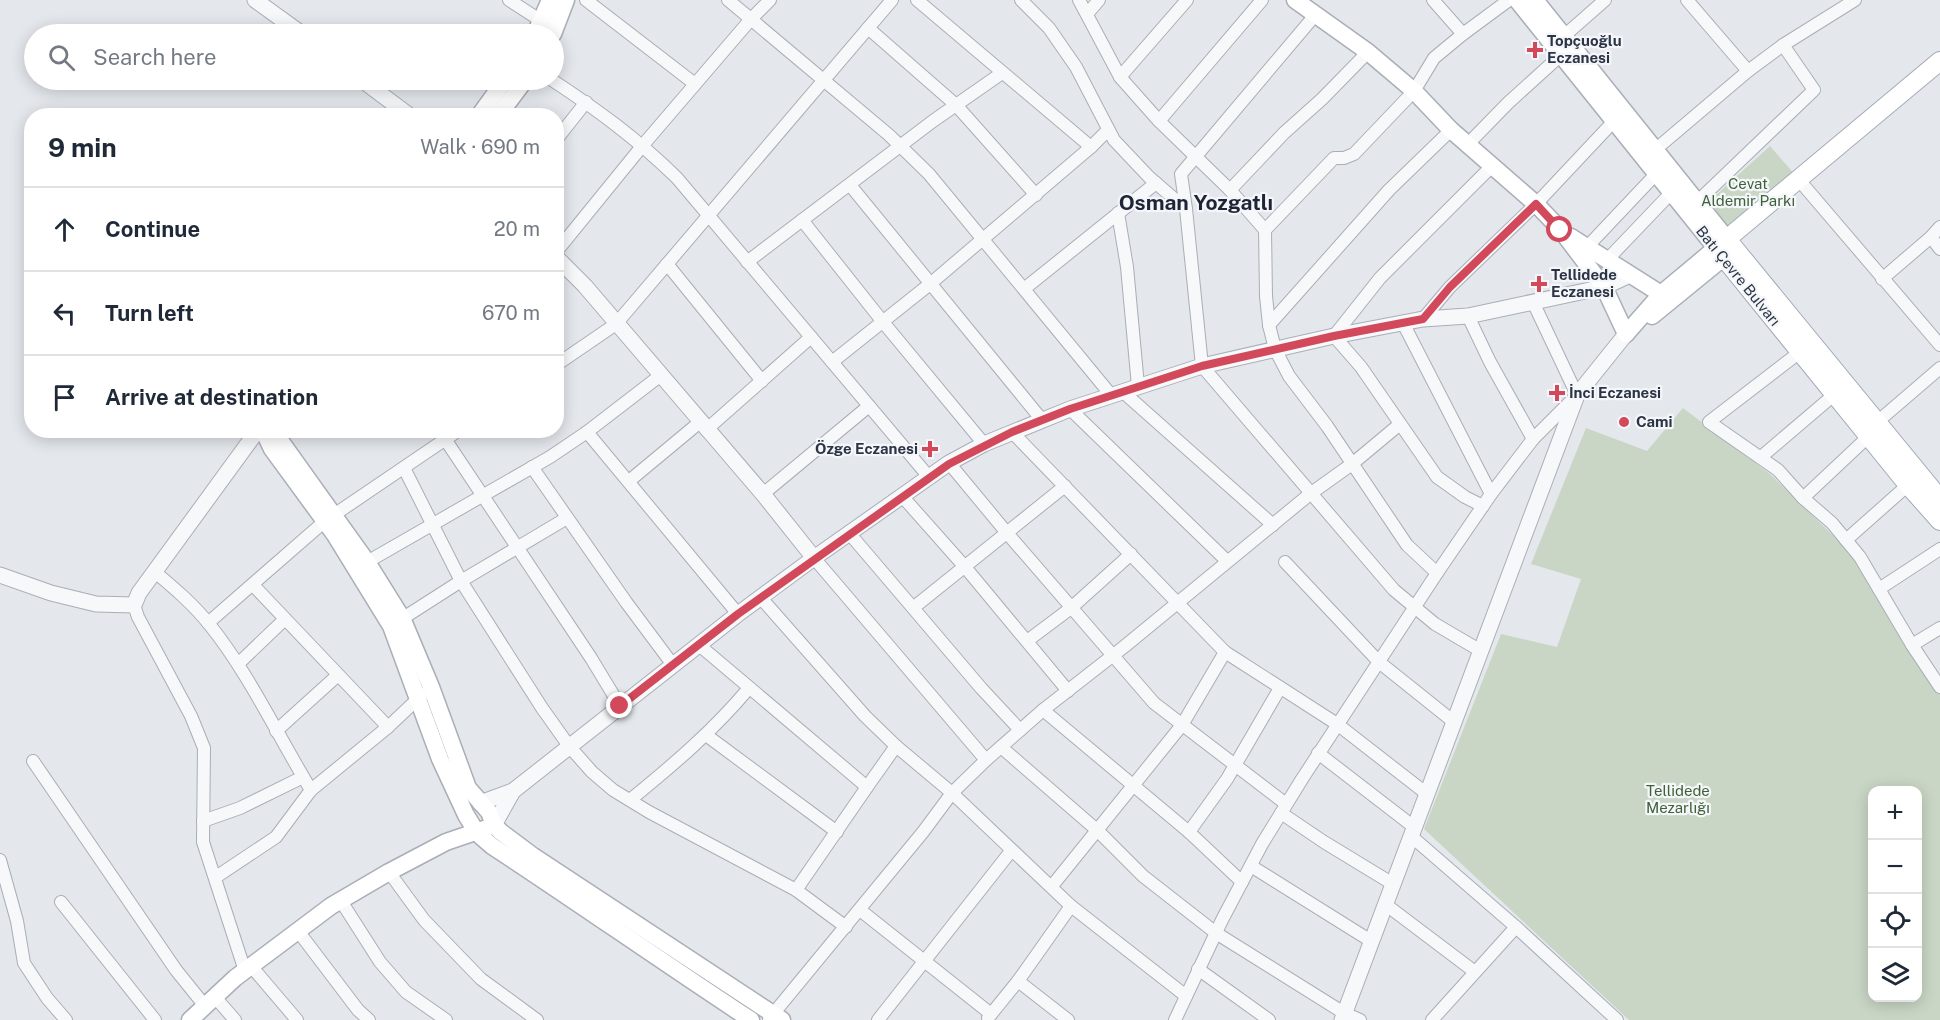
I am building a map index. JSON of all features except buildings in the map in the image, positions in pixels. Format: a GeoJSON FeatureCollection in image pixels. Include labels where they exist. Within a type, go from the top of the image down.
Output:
{"type":"FeatureCollection","features":[{"type":"Feature","properties":{"kind":"main road"},"geometry":{"type":"LineString","coordinates":[[547,24],[550,0]]}},
{"type":"Feature","properties":{"kind":"main road"},"geometry":{"type":"LineString","coordinates":[[550,24],[566,0]]}},
{"type":"Feature","properties":{"kind":"main road"},"geometry":{"type":"LineString","coordinates":[[1295,0],[1368,52],[1414,91],[1451,130],[1536,204],[1560,230],[1604,287],[1626,334],[1802,184],[1940,62]]}},
{"type":"Feature","properties":{"kind":"main road","name":"Batı Çevre Bulvarı"},"geometry":{"type":"LineString","coordinates":[[1517,0],[1656,174],[1725,248],[1872,429],[1908,485],[1940,521]]}},
{"type":"Feature","properties":{"kind":"main road","name":"Batı Çevre Bulvarı"},"geometry":{"type":"LineString","coordinates":[[1535,0],[1698,201],[1725,248],[1800,352],[1835,394],[1938,493]]}},
{"type":"Feature","properties":{"kind":"main road"},"geometry":{"type":"LineString","coordinates":[[1802,184],[1940,77]]}},
{"type":"Feature","properties":{"kind":"main road"},"geometry":{"type":"LineString","coordinates":[[484,108],[498,90]]}},
{"type":"Feature","properties":{"kind":"main road"},"geometry":{"type":"LineString","coordinates":[[504,108],[518,90]]}},
{"type":"Feature","properties":{"kind":"main road"},"geometry":{"type":"LineString","coordinates":[[1560,230],[1666,298]]}},
{"type":"Feature","properties":{"kind":"main road"},"geometry":{"type":"LineString","coordinates":[[266,438],[272,449],[367,562],[397,622],[468,788],[489,812],[494,825],[533,856],[774,1018]]}},
{"type":"Feature","properties":{"kind":"main road"},"geometry":{"type":"LineString","coordinates":[[280,438],[329,518],[355,566],[397,622]]}},
{"type":"Feature","properties":{"kind":"main road"},"geometry":{"type":"LineString","coordinates":[[425,692],[440,759],[477,833],[492,846],[595,914],[672,969],[751,1020]]}},
{"type":"Feature","properties":{"kind":"main road"},"geometry":{"type":"LineString","coordinates":[[446,842],[466,815],[480,803]]}},
{"type":"Feature","properties":{"kind":"main road"},"geometry":{"type":"LineString","coordinates":[[190,1020],[248,969],[341,901],[446,842],[477,833],[494,825]]}},
{"type":"Feature","properties":{"kind":"street"},"geometry":{"type":"LineString","coordinates":[[255,0],[288,24]]}},
{"type":"Feature","properties":{"kind":"street"},"geometry":{"type":"LineString","coordinates":[[509,0],[539,24]]}},
{"type":"Feature","properties":{"kind":"street"},"geometry":{"type":"LineString","coordinates":[[586,0],[695,84]]}},
{"type":"Feature","properties":{"kind":"street"},"geometry":{"type":"LineString","coordinates":[[728,0],[901,146],[929,174],[1024,289],[1116,393],[1273,525]]}},
{"type":"Feature","properties":{"kind":"street"},"geometry":{"type":"LineString","coordinates":[[564,242],[643,144],[770,0]]}},
{"type":"Feature","properties":{"kind":"street"},"geometry":{"type":"LineString","coordinates":[[564,360],[616,324],[892,0]]}},
{"type":"Feature","properties":{"kind":"street"},"geometry":{"type":"LineString","coordinates":[[917,0],[1091,147]]}},
{"type":"Feature","properties":{"kind":"street"},"geometry":{"type":"LineString","coordinates":[[1021,0],[1049,28],[1076,67],[1114,140],[1156,183],[1186,209]]}},
{"type":"Feature","properties":{"kind":"street"},"geometry":{"type":"LineString","coordinates":[[1079,0],[1120,77],[1159,121],[1230,190],[1265,230],[1266,296],[1269,325],[1275,349],[1290,376],[1327,426],[1407,545],[1437,573]]}},
{"type":"Feature","properties":{"kind":"street"},"geometry":{"type":"LineString","coordinates":[[1087,14],[1099,0]]}},
{"type":"Feature","properties":{"kind":"street"},"geometry":{"type":"LineString","coordinates":[[1120,77],[1186,0]]}},
{"type":"Feature","properties":{"kind":"street"},"geometry":{"type":"LineString","coordinates":[[1159,121],[1262,0]]}},
{"type":"Feature","properties":{"kind":"street"},"geometry":{"type":"LineString","coordinates":[[1433,0],[1462,34]]}},
{"type":"Feature","properties":{"kind":"street"},"geometry":{"type":"LineString","coordinates":[[1265,230],[1334,158],[1344,158],[1354,153],[1414,91],[1434,58],[1462,34],[1509,0]]}},
{"type":"Feature","properties":{"kind":"street"},"geometry":{"type":"LineString","coordinates":[[1468,144],[1508,103],[1562,54],[1564,36],[1605,0]]}},
{"type":"Feature","properties":{"kind":"street"},"geometry":{"type":"LineString","coordinates":[[1687,0],[1748,71]]}},
{"type":"Feature","properties":{"kind":"street"},"geometry":{"type":"LineString","coordinates":[[1656,149],[1748,71],[1783,45],[1855,0]]}},
{"type":"Feature","properties":{"kind":"street"},"geometry":{"type":"LineString","coordinates":[[1316,14],[1181,174],[1202,366],[1394,590],[1435,624],[1481,651]]}},
{"type":"Feature","properties":{"kind":"street"},"geometry":{"type":"LineString","coordinates":[[868,28],[956,105],[1036,195]]}},
{"type":"Feature","properties":{"kind":"street"},"geometry":{"type":"LineString","coordinates":[[1698,201],[1814,90],[1783,45]]}},
{"type":"Feature","properties":{"kind":"street"},"geometry":{"type":"LineString","coordinates":[[1230,190],[1284,133],[1322,99],[1368,52]]}},
{"type":"Feature","properties":{"kind":"street"},"geometry":{"type":"LineString","coordinates":[[747,262],[1002,73]]}},
{"type":"Feature","properties":{"kind":"street"},"geometry":{"type":"LineString","coordinates":[[564,88],[643,144],[677,178],[929,477]]}},
{"type":"Feature","properties":{"kind":"street"},"geometry":{"type":"LineString","coordinates":[[376,90],[400,108]]}},
{"type":"Feature","properties":{"kind":"street"},"geometry":{"type":"LineString","coordinates":[[564,130],[586,102]]}},
{"type":"Feature","properties":{"kind":"street"},"geometry":{"type":"LineString","coordinates":[[1423,319],[1450,287],[1536,204],[1614,121]]}},
{"type":"Feature","properties":{"kind":"street"},"geometry":{"type":"LineString","coordinates":[[832,362],[1036,195],[1108,130]]}},
{"type":"Feature","properties":{"kind":"street"},"geometry":{"type":"LineString","coordinates":[[1269,325],[1389,190],[1451,130]]}},
{"type":"Feature","properties":{"kind":"street"},"geometry":{"type":"LineString","coordinates":[[1334,336],[1380,278],[1492,165]]}},
{"type":"Feature","properties":{"kind":"street"},"geometry":{"type":"LineString","coordinates":[[1587,247],[1656,174]]}},
{"type":"Feature","properties":{"kind":"street"},"geometry":{"type":"LineString","coordinates":[[1024,289],[1156,183]]}},
{"type":"Feature","properties":{"kind":"street"},"geometry":{"type":"LineString","coordinates":[[1802,184],[1940,345]]}},
{"type":"Feature","properties":{"kind":"street"},"geometry":{"type":"LineString","coordinates":[[850,185],[1042,420]]}},
{"type":"Feature","properties":{"kind":"street"},"geometry":{"type":"LineString","coordinates":[[1607,260],[1671,192]]}},
{"type":"Feature","properties":{"kind":"street"},"geometry":{"type":"LineString","coordinates":[[1118,213],[1127,267],[1138,386]]}},
{"type":"Feature","properties":{"kind":"street"},"geometry":{"type":"LineString","coordinates":[[802,220],[984,444]]}},
{"type":"Feature","properties":{"kind":"street"},"geometry":{"type":"LineString","coordinates":[[1882,279],[1940,227]]}},
{"type":"Feature","properties":{"kind":"street"},"geometry":{"type":"LineString","coordinates":[[1931,237],[1940,249]]}},
{"type":"Feature","properties":{"kind":"street"},"geometry":{"type":"LineString","coordinates":[[667,264],[762,381]]}},
{"type":"Feature","properties":{"kind":"street"},"geometry":{"type":"LineString","coordinates":[[564,265],[585,286],[763,494],[814,558],[986,760]]}},
{"type":"Feature","properties":{"kind":"street"},"geometry":{"type":"LineString","coordinates":[[480,803],[513,791],[738,614],[814,558],[929,477],[984,444],[1070,409],[1202,366],[1334,336],[1423,319],[1468,316],[1604,287],[1630,275]]}},
{"type":"Feature","properties":{"kind":"street"},"geometry":{"type":"LineString","coordinates":[[1343,1017],[1577,395],[1533,302]]}},
{"type":"Feature","properties":{"kind":"street"},"geometry":{"type":"LineString","coordinates":[[1468,316],[1490,362],[1533,439]]}},
{"type":"Feature","properties":{"kind":"street"},"geometry":{"type":"LineString","coordinates":[[1403,323],[1491,494]]}},
{"type":"Feature","properties":{"kind":"street"},"geometry":{"type":"LineString","coordinates":[[1175,1020],[1242,882],[1337,724],[1491,494],[1533,439],[1577,395],[1626,334]]}},
{"type":"Feature","properties":{"kind":"street"},"geometry":{"type":"LineString","coordinates":[[1334,336],[1361,367],[1437,477],[1465,498],[1483,506]]}},
{"type":"Feature","properties":{"kind":"street"},"geometry":{"type":"LineString","coordinates":[[629,481],[762,381],[811,337]]}},
{"type":"Feature","properties":{"kind":"street"},"geometry":{"type":"LineString","coordinates":[[1800,352],[1709,423],[1778,470],[1803,498],[1832,524],[1860,556],[1912,645],[1940,687]]}},
{"type":"Feature","properties":{"kind":"street"},"geometry":{"type":"LineString","coordinates":[[1803,498],[1872,429],[1940,368]]}},
{"type":"Feature","properties":{"kind":"street"},"geometry":{"type":"LineString","coordinates":[[367,562],[532,467],[587,432],[661,375]]}},
{"type":"Feature","properties":{"kind":"street"},"geometry":{"type":"LineString","coordinates":[[1761,458],[1835,394]]}},
{"type":"Feature","properties":{"kind":"street"},"geometry":{"type":"LineString","coordinates":[[763,494],[869,406]]}},
{"type":"Feature","properties":{"kind":"street"},"geometry":{"type":"LineString","coordinates":[[1070,409],[1227,561]]}},
{"type":"Feature","properties":{"kind":"street"},"geometry":{"type":"LineString","coordinates":[[774,1018],[952,793],[986,760],[1043,710],[1400,424]]}},
{"type":"Feature","properties":{"kind":"street"},"geometry":{"type":"LineString","coordinates":[[587,432],[738,614]]}},
{"type":"Feature","properties":{"kind":"street"},"geometry":{"type":"LineString","coordinates":[[1012,432],[1131,554],[1176,604],[1225,652],[1337,724],[1427,794]]}},
{"type":"Feature","properties":{"kind":"street"},"geometry":{"type":"LineString","coordinates":[[252,438],[139,593],[134,605],[138,617],[191,716],[204,748],[203,842],[248,969],[297,1020]]}},
{"type":"Feature","properties":{"kind":"street"},"geometry":{"type":"LineString","coordinates":[[208,623],[329,518],[404,468],[439,438]]}},
{"type":"Feature","properties":{"kind":"street"},"geometry":{"type":"LineString","coordinates":[[444,438],[591,658],[620,706]]}},
{"type":"Feature","properties":{"kind":"street"},"geometry":{"type":"LineString","coordinates":[[949,464],[1154,703],[1236,764],[1323,842],[1393,884]]}},
{"type":"Feature","properties":{"kind":"street"},"geometry":{"type":"LineString","coordinates":[[532,467],[673,665]]}},
{"type":"Feature","properties":{"kind":"street"},"geometry":{"type":"LineString","coordinates":[[404,468],[460,581],[569,746],[606,785],[796,890],[846,927]]}},
{"type":"Feature","properties":{"kind":"street"},"geometry":{"type":"LineString","coordinates":[[1846,540],[1908,485]]}},
{"type":"Feature","properties":{"kind":"street"},"geometry":{"type":"LineString","coordinates":[[913,608],[1065,486]]}},
{"type":"Feature","properties":{"kind":"street"},"geometry":{"type":"LineString","coordinates":[[902,496],[965,567],[1068,691]]}},
{"type":"Feature","properties":{"kind":"street"},"geometry":{"type":"LineString","coordinates":[[397,622],[460,581],[567,518]]}},
{"type":"Feature","properties":{"kind":"street"},"geometry":{"type":"LineString","coordinates":[[849,533],[981,688],[1020,730]]}},
{"type":"Feature","properties":{"kind":"street"},"geometry":{"type":"LineString","coordinates":[[1879,589],[1940,549]]}},
{"type":"Feature","properties":{"kind":"street"},"geometry":{"type":"LineString","coordinates":[[1027,641],[1071,608],[1131,554]]}},
{"type":"Feature","properties":{"kind":"street"},"geometry":{"type":"LineString","coordinates":[[1285,562],[1379,662],[1454,722]]}},
{"type":"Feature","properties":{"kind":"street"},"geometry":{"type":"LineString","coordinates":[[155,572],[183,596],[208,623],[238,664],[311,790]]}},
{"type":"Feature","properties":{"kind":"street"},"geometry":{"type":"LineString","coordinates":[[0,574],[51,593],[96,604],[134,605]]}},
{"type":"Feature","properties":{"kind":"street"},"geometry":{"type":"LineString","coordinates":[[253,585],[388,727]]}},
{"type":"Feature","properties":{"kind":"street"},"geometry":{"type":"LineString","coordinates":[[761,598],[865,716],[896,746],[952,793],[1071,906],[1186,996]]}},
{"type":"Feature","properties":{"kind":"street"},"geometry":{"type":"LineString","coordinates":[[238,664],[285,619]]}},
{"type":"Feature","properties":{"kind":"street"},"geometry":{"type":"LineString","coordinates":[[1912,645],[1940,628]]}},
{"type":"Feature","properties":{"kind":"street"},"geometry":{"type":"LineString","coordinates":[[699,645],[867,787]]}},
{"type":"Feature","properties":{"kind":"street"},"geometry":{"type":"LineString","coordinates":[[1052,886],[1134,787],[1182,724],[1225,652]]}},
{"type":"Feature","properties":{"kind":"street"},"geometry":{"type":"LineString","coordinates":[[276,731],[338,675]]}},
{"type":"Feature","properties":{"kind":"street"},"geometry":{"type":"LineString","coordinates":[[630,800],[706,735],[750,688]]}},
{"type":"Feature","properties":{"kind":"street"},"geometry":{"type":"LineString","coordinates":[[1188,832],[1227,779],[1280,688]]}},
{"type":"Feature","properties":{"kind":"street"},"geometry":{"type":"LineString","coordinates":[[216,878],[276,837],[311,790],[388,727],[425,692]]}},
{"type":"Feature","properties":{"kind":"street"},"geometry":{"type":"LineString","coordinates":[[1043,710],[1188,832],[1242,882]]}},
{"type":"Feature","properties":{"kind":"street"},"geometry":{"type":"LineString","coordinates":[[706,735],[837,832]]}},
{"type":"Feature","properties":{"kind":"street"},"geometry":{"type":"LineString","coordinates":[[796,890],[896,746]]}},
{"type":"Feature","properties":{"kind":"street"},"geometry":{"type":"LineString","coordinates":[[1001,747],[1098,831],[1143,876],[1216,933],[1343,1017],[1360,1020]]}},
{"type":"Feature","properties":{"kind":"street"},"geometry":{"type":"LineString","coordinates":[[1318,753],[1413,832],[1617,1020]]}},
{"type":"Feature","properties":{"kind":"street"},"geometry":{"type":"LineString","coordinates":[[33,761],[176,970],[210,1002],[235,1020]]}},
{"type":"Feature","properties":{"kind":"street"},"geometry":{"type":"LineString","coordinates":[[203,821],[240,808],[303,777]]}},
{"type":"Feature","properties":{"kind":"street"},"geometry":{"type":"LineString","coordinates":[[494,825],[513,791]]}},
{"type":"Feature","properties":{"kind":"street"},"geometry":{"type":"LineString","coordinates":[[878,1020],[1011,851]]}},
{"type":"Feature","properties":{"kind":"street"},"geometry":{"type":"LineString","coordinates":[[0,860],[14,909],[24,963],[47,998],[66,1020]]}},
{"type":"Feature","properties":{"kind":"street"},"geometry":{"type":"LineString","coordinates":[[1251,866],[1371,941]]}},
{"type":"Feature","properties":{"kind":"street"},"geometry":{"type":"LineString","coordinates":[[389,872],[424,920],[481,979],[537,1020]]}},
{"type":"Feature","properties":{"kind":"street"},"geometry":{"type":"LineString","coordinates":[[341,901],[380,962],[406,992],[446,1020]]}},
{"type":"Feature","properties":{"kind":"street"},"geometry":{"type":"LineString","coordinates":[[61,902],[155,1020]]}},
{"type":"Feature","properties":{"kind":"street"},"geometry":{"type":"LineString","coordinates":[[1385,904],[1475,972]]}},
{"type":"Feature","properties":{"kind":"street"},"geometry":{"type":"LineString","coordinates":[[860,910],[924,961],[988,1017],[1018,981],[1071,906]]}},
{"type":"Feature","properties":{"kind":"street"},"geometry":{"type":"LineString","coordinates":[[1432,1020],[1516,927]]}},
{"type":"Feature","properties":{"kind":"street"},"geometry":{"type":"LineString","coordinates":[[298,931],[358,1010],[369,1020]]}},
{"type":"Feature","properties":{"kind":"street"},"geometry":{"type":"LineString","coordinates":[[1198,969],[1269,1020]]}},
{"type":"Feature","properties":{"kind":"street"},"geometry":{"type":"LineString","coordinates":[[1018,981],[1068,1020]]}},
{"type":"Feature","properties":{"kind":"green space","name":"Cevat Aldemir Parkı"},"geometry":{"type":"Polygon","coordinates":[[[1770,146],[1796,176],[1732,234],[1705,205],[1770,146]]]}},
{"type":"Feature","properties":{"kind":"green space","name":"Tellidede Mezarlığı"},"geometry":{"type":"Polygon","coordinates":[[[1683,408],[1770,474],[1855,557],[1940,690],[1940,1020],[1629,1020],[1424,829],[1501,634],[1557,647],[1581,579],[1531,564],[1586,428],[1647,451],[1683,408]]]}},
{"type":"Feature","properties":{"kind":"place","name":"Topçuoğlu Eczanesi"},"geometry":{"type":"Point","coordinates":[1535,50]}},
{"type":"Feature","properties":{"kind":"place","name":"Tellidede Eczanesi"},"geometry":{"type":"Point","coordinates":[1539,284]}},
{"type":"Feature","properties":{"kind":"place","name":"İnci Eczanesi"},"geometry":{"type":"Point","coordinates":[1557,393]}},
{"type":"Feature","properties":{"kind":"place","name":"Cami"},"geometry":{"type":"Point","coordinates":[1624,422]}},
{"type":"Feature","properties":{"kind":"place","name":"Özge Eczanesi"},"geometry":{"type":"Point","coordinates":[930,449]}},
{"type":"Feature","properties":{"kind":"district","name":"Osman Yozgatlı"},"geometry":{"type":"Point","coordinates":[1196,203]}},
{"type":"Feature","properties":{"kind":"route"},"geometry":{"type":"LineString","coordinates":[[620,706],[738,614],[849,533],[929,477],[984,444],[1070,409],[1202,366],[1334,336],[1423,319],[1450,287],[1536,204],[1560,230]]}}]}
